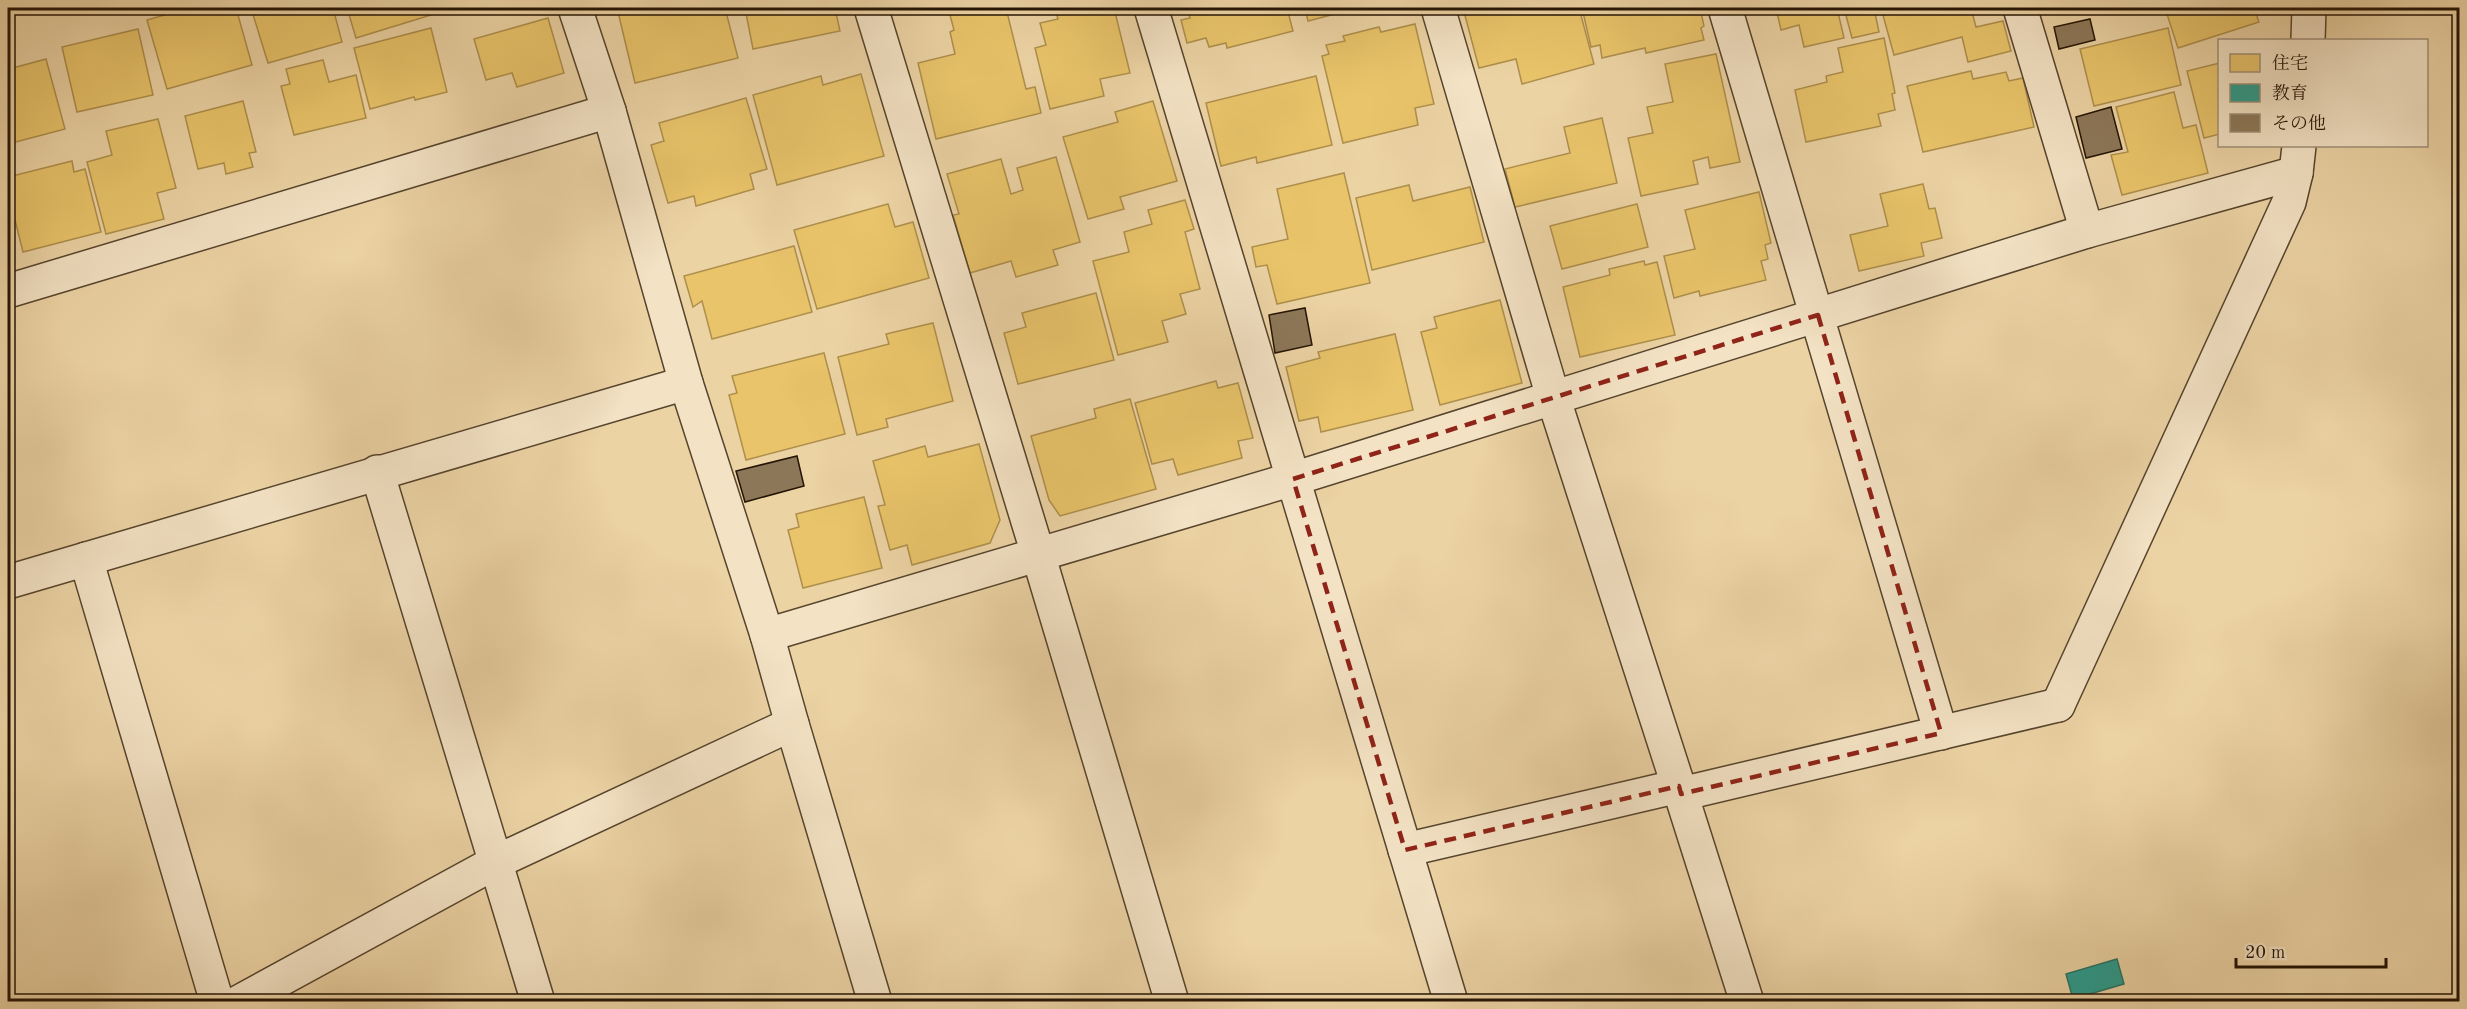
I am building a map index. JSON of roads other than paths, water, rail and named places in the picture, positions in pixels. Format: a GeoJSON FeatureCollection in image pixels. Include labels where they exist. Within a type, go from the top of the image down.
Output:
{"type":"FeatureCollection","features":[{"type":"Feature","properties":{"kind":"street"},"geometry":{"type":"LineString","coordinates":[[575,8],[609,111],[686,383],[767,635],[875,1002]]}},
{"type":"Feature","properties":{"kind":"street"},"geometry":{"type":"LineString","coordinates":[[870,8],[1038,554],[1172,1002]]}},
{"type":"Feature","properties":{"kind":"street"},"geometry":{"type":"LineString","coordinates":[[1151,8],[1451,1002]]}},
{"type":"Feature","properties":{"kind":"street"},"geometry":{"type":"LineString","coordinates":[[1438,8],[1553,397],[1747,1002]]}},
{"type":"Feature","properties":{"kind":"street"},"geometry":{"type":"LineString","coordinates":[[1725,8],[1941,733]]}},
{"type":"Feature","properties":{"kind":"street"},"geometry":{"type":"LineString","coordinates":[[2020,8],[2087,231]]}},
{"type":"Feature","properties":{"kind":"street"},"geometry":{"type":"LineString","coordinates":[[8,291],[609,111]]}},
{"type":"Feature","properties":{"kind":"street"},"geometry":{"type":"LineString","coordinates":[[767,635],[1293,479],[2087,231],[2298,159]]}},
{"type":"Feature","properties":{"kind":"street"},"geometry":{"type":"LineString","coordinates":[[1405,850],[1941,733],[2058,705],[2289,202],[2298,159]]}},
{"type":"Feature","properties":{"kind":"street"},"geometry":{"type":"LineString","coordinates":[[8,582],[686,383]]}},
{"type":"Feature","properties":{"kind":"street"},"geometry":{"type":"LineString","coordinates":[[377,472],[537,1002]]}},
{"type":"Feature","properties":{"kind":"street"},"geometry":{"type":"LineString","coordinates":[[86,559],[217,1002]]}},
{"type":"Feature","properties":{"kind":"street"},"geometry":{"type":"LineString","coordinates":[[239,1002],[496,862],[792,724]]}}]}
